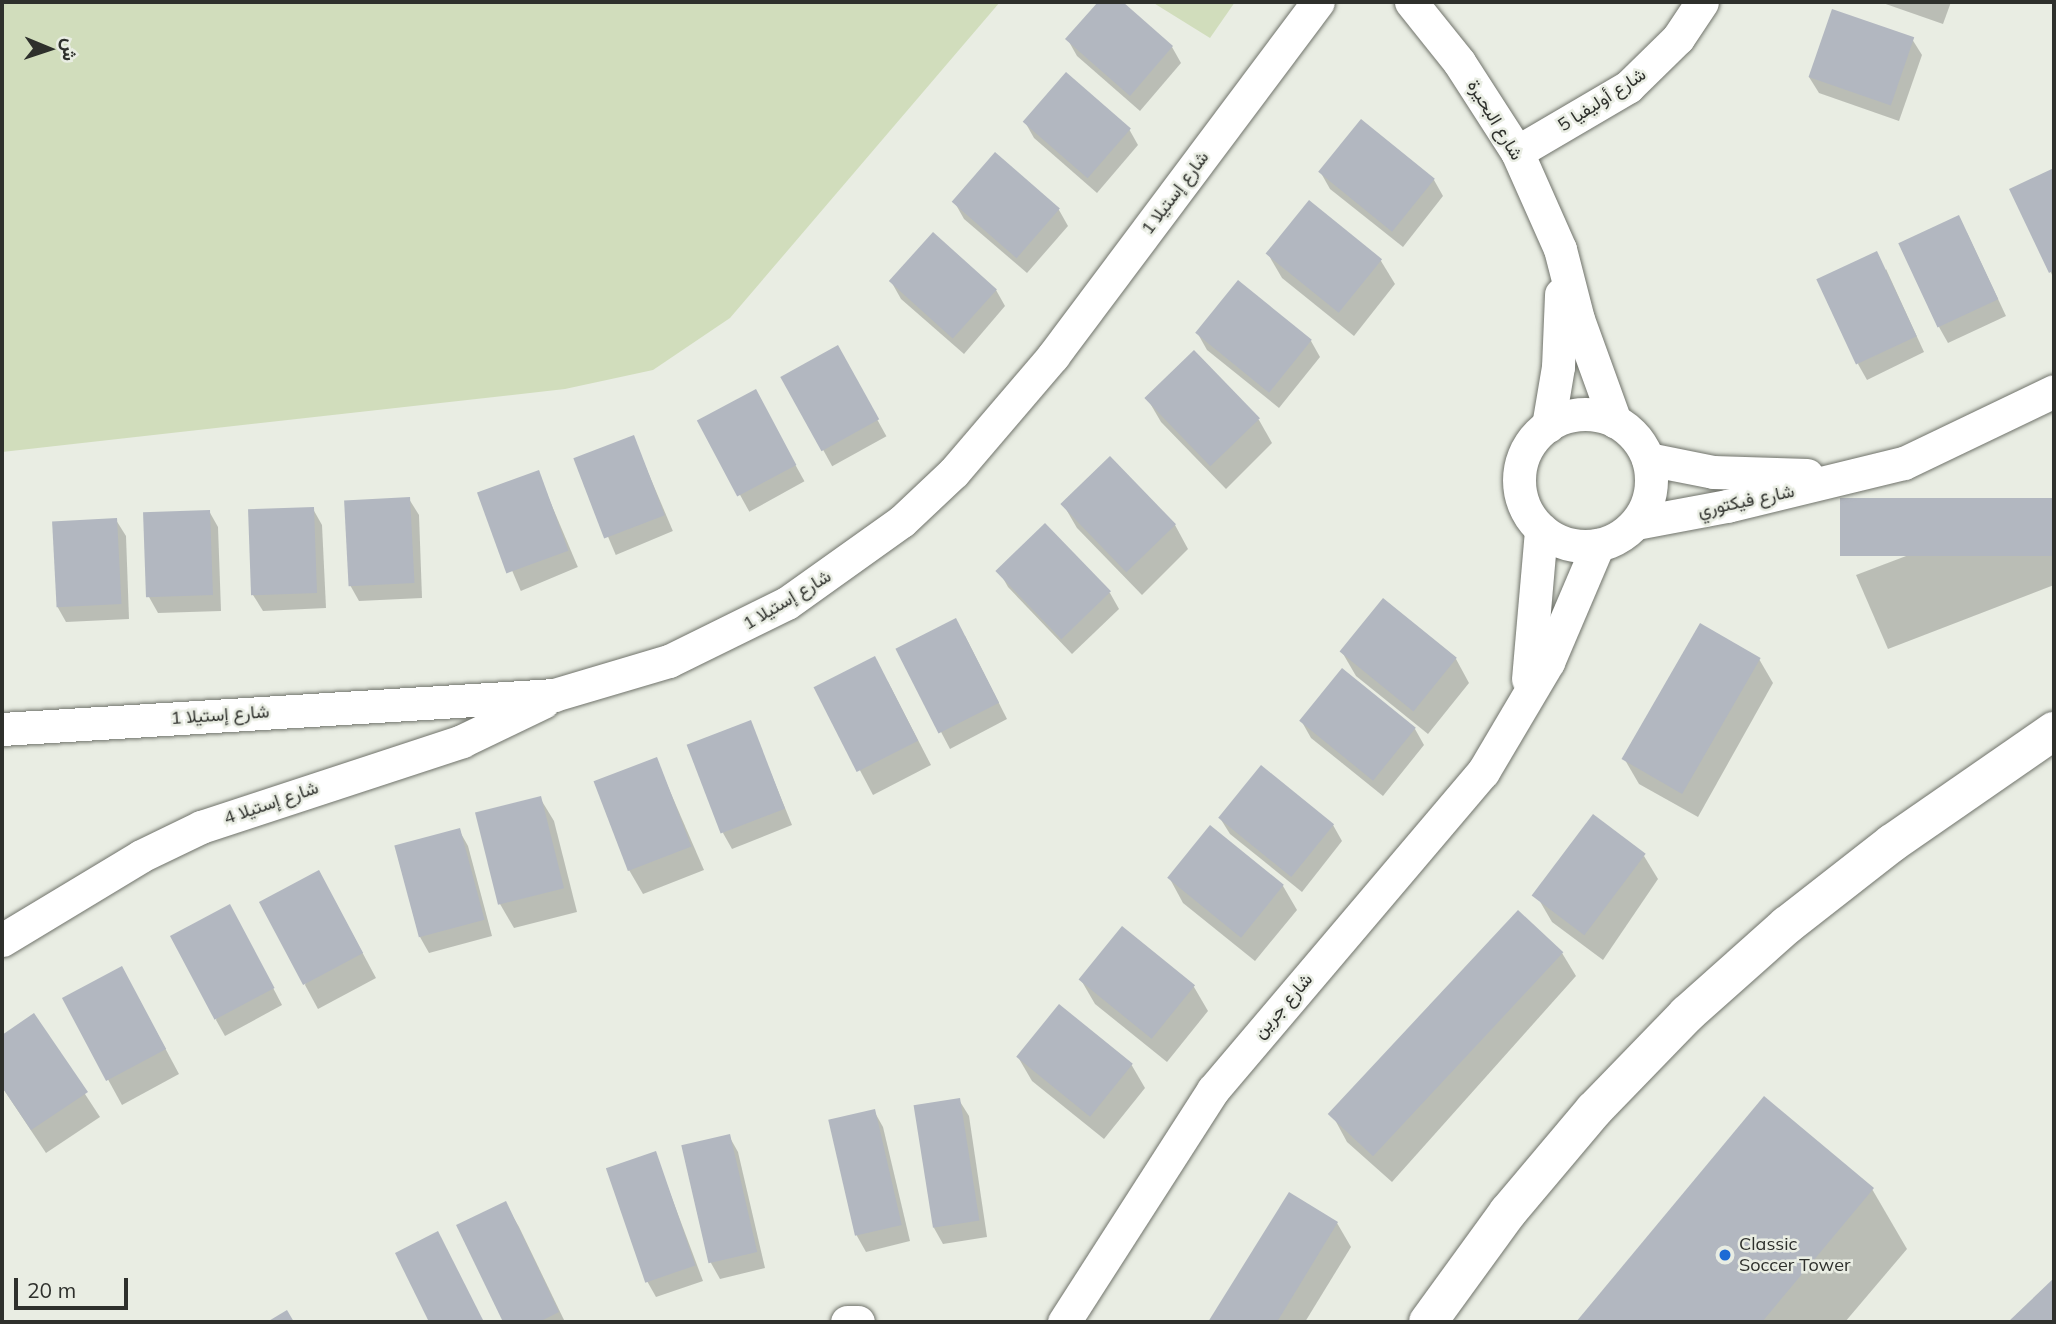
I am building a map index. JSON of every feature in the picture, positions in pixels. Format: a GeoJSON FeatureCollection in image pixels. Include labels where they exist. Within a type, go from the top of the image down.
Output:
{"type":"FeatureCollection","features":[{"type":"Feature","properties":{"kind":"main road"},"geometry":{"type":"LineString","coordinates":[[1428,1322],[1508,1212],[1594,1110],[1687,1014],[1787,925],[1871,860],[2054,731]]}},
{"type":"Feature","properties":{"kind":"street","name":"شارع إستيلا 1"},"geometry":{"type":"LineString","coordinates":[[2,729],[554,695],[635,673],[725,636],[788,603],[902,521],[954,472],[1053,355],[1318,2]]}},
{"type":"Feature","properties":{"kind":"street","name":"شارع البحيرة"},"geometry":{"type":"LineString","coordinates":[[1411,2],[1459,62],[1517,152],[1560,250],[1578,319],[1615,421]]}},
{"type":"Feature","properties":{"kind":"street","name":"شارع أوليفيا 5"},"geometry":{"type":"LineString","coordinates":[[1517,152],[1628,87],[1678,38],[1702,2]]}},
{"type":"Feature","properties":{"kind":"street","name":"شارع البحيرة"},"geometry":{"type":"LineString","coordinates":[[1548,426],[1558,367],[1560,250]]}},
{"type":"Feature","properties":{"kind":"street","name":"شارع فيكتوري"},"geometry":{"type":"LineString","coordinates":[[1636,523],[1855,477],[1938,450],[2054,390]]}},
{"type":"Feature","properties":{"kind":"street"},"geometry":{"type":"LineString","coordinates":[[1581,415],[1615,421],[1640,443],[1648,458],[1649,492],[1636,523],[1619,537],[1598,545],[1558,541],[1541,530],[1523,499],[1521,464],[1531,442],[1548,426],[1581,415]]}},
{"type":"Feature","properties":{"kind":"street","name":"شارع فيكتوري"},"geometry":{"type":"LineString","coordinates":[[1648,458],[1713,472],[1855,477]]}},
{"type":"Feature","properties":{"kind":"street","name":"شارع جرين"},"geometry":{"type":"LineString","coordinates":[[1523,706],[1536,621],[1541,530]]}},
{"type":"Feature","properties":{"kind":"street","name":"شارع جرين"},"geometry":{"type":"LineString","coordinates":[[1064,1322],[1213,1090],[1460,803],[1523,706],[1570,616],[1598,545]]}},
{"type":"Feature","properties":{"kind":"street","name":"شارع إستيلا 4"},"geometry":{"type":"LineString","coordinates":[[2,940],[141,856],[201,827],[462,741],[554,695]]}},
{"type":"Feature","properties":{"kind":"street"},"geometry":{"type":"LineString","coordinates":[[847,1322],[858,1322]]}},
{"type":"Feature","properties":{"kind":"green space"},"geometry":{"type":"Polygon","coordinates":[[[2,2],[1000,2],[730,318],[653,370],[565,389],[2,452],[2,2]]]}},
{"type":"Feature","properties":{"kind":"green space"},"geometry":{"type":"Polygon","coordinates":[[[1152,2],[1235,2],[1210,38],[1152,2]]]}},
{"type":"Feature","properties":{"kind":"building"},"geometry":{"type":"Polygon","coordinates":[[[1098,2],[1123,2],[1173,46],[1130,96],[1065,39],[1098,2]]]}},
{"type":"Feature","properties":{"kind":"building"},"geometry":{"type":"Polygon","coordinates":[[[1832,9],[1914,37],[1891,105],[1809,77],[1832,9]]]}},
{"type":"Feature","properties":{"kind":"building"},"geometry":{"type":"Polygon","coordinates":[[[1066,72],[1131,128],[1088,178],[1023,122],[1066,72]]]}},
{"type":"Feature","properties":{"kind":"building"},"geometry":{"type":"Polygon","coordinates":[[[1361,119],[1435,179],[1392,232],[1318,172],[1361,119]]]}},
{"type":"Feature","properties":{"kind":"building"},"geometry":{"type":"Polygon","coordinates":[[[995,152],[1060,208],[1017,258],[952,202],[995,152]]]}},
{"type":"Feature","properties":{"kind":"building"},"geometry":{"type":"Polygon","coordinates":[[[2054,168],[2054,270],[2049,273],[2009,189],[2054,168]]]}},
{"type":"Feature","properties":{"kind":"building"},"geometry":{"type":"Polygon","coordinates":[[[1309,200],[1382,259],[1339,313],[1266,254],[1309,200]]]}},
{"type":"Feature","properties":{"kind":"building"},"geometry":{"type":"Polygon","coordinates":[[[1959,215],[1998,299],[1938,328],[1898,243],[1959,215]]]}},
{"type":"Feature","properties":{"kind":"building"},"geometry":{"type":"Polygon","coordinates":[[[933,232],[997,290],[953,339],[889,281],[933,232]]]}},
{"type":"Feature","properties":{"kind":"building"},"geometry":{"type":"Polygon","coordinates":[[[1877,251],[1917,336],[1856,365],[1816,279],[1877,251]]]}},
{"type":"Feature","properties":{"kind":"building"},"geometry":{"type":"Polygon","coordinates":[[[1238,280],[1312,340],[1269,393],[1195,333],[1238,280]]]}},
{"type":"Feature","properties":{"kind":"building"},"geometry":{"type":"Polygon","coordinates":[[[838,345],[879,419],[821,451],[780,377],[838,345]]]}},
{"type":"Feature","properties":{"kind":"building"},"geometry":{"type":"Polygon","coordinates":[[[1194,350],[1260,418],[1210,466],[1144,398],[1194,350]]]}},
{"type":"Feature","properties":{"kind":"building"},"geometry":{"type":"Polygon","coordinates":[[[756,389],[796,465],[737,496],[697,420],[756,389]]]}},
{"type":"Feature","properties":{"kind":"building"},"geometry":{"type":"Polygon","coordinates":[[[634,435],[665,515],[604,539],[573,458],[634,435]]]}},
{"type":"Feature","properties":{"kind":"building"},"geometry":{"type":"Polygon","coordinates":[[[1110,456],[1176,524],[1126,572],[1060,504],[1110,456]]]}},
{"type":"Feature","properties":{"kind":"building"},"geometry":{"type":"Polygon","coordinates":[[[539,470],[568,551],[506,573],[477,493],[539,470]]]}},
{"type":"Feature","properties":{"kind":"building"},"geometry":{"type":"Polygon","coordinates":[[[410,497],[415,583],[349,586],[344,500],[410,497]]]}},
{"type":"Feature","properties":{"kind":"building"},"geometry":{"type":"Polygon","coordinates":[[[1840,498],[2054,498],[2054,556],[1840,556],[1840,498]]]}},
{"type":"Feature","properties":{"kind":"building"},"geometry":{"type":"Polygon","coordinates":[[[314,507],[317,593],[251,595],[248,509],[314,507]]]}},
{"type":"Feature","properties":{"kind":"building"},"geometry":{"type":"Polygon","coordinates":[[[210,510],[213,595],[146,597],[143,512],[210,510]]]}},
{"type":"Feature","properties":{"kind":"building"},"geometry":{"type":"Polygon","coordinates":[[[117,518],[122,604],[57,607],[52,521],[117,518]]]}},
{"type":"Feature","properties":{"kind":"building"},"geometry":{"type":"Polygon","coordinates":[[[1045,523],[1111,591],[1061,639],[995,571],[1045,523]]]}},
{"type":"Feature","properties":{"kind":"building"},"geometry":{"type":"Polygon","coordinates":[[[1383,598],[1457,658],[1413,711],[1340,652],[1383,598]]]}},
{"type":"Feature","properties":{"kind":"building"},"geometry":{"type":"Polygon","coordinates":[[[956,618],[999,703],[939,734],[895,649],[956,618]]]}},
{"type":"Feature","properties":{"kind":"building"},"geometry":{"type":"Polygon","coordinates":[[[1700,623],[1761,658],[1682,794],[1622,759],[1700,623]]]}},
{"type":"Feature","properties":{"kind":"building"},"geometry":{"type":"Polygon","coordinates":[[[875,656],[918,741],[857,772],[814,687],[875,656]]]}},
{"type":"Feature","properties":{"kind":"building"},"geometry":{"type":"Polygon","coordinates":[[[1342,668],[1416,728],[1373,781],[1299,721],[1342,668]]]}},
{"type":"Feature","properties":{"kind":"building"},"geometry":{"type":"Polygon","coordinates":[[[751,720],[785,809],[721,833],[687,745],[751,720]]]}},
{"type":"Feature","properties":{"kind":"building"},"geometry":{"type":"Polygon","coordinates":[[[657,757],[691,847],[628,871],[594,781],[657,757]]]}},
{"type":"Feature","properties":{"kind":"building"},"geometry":{"type":"Polygon","coordinates":[[[1261,765],[1334,824],[1291,877],[1218,818],[1261,765]]]}},
{"type":"Feature","properties":{"kind":"building"},"geometry":{"type":"Polygon","coordinates":[[[541,796],[564,888],[498,905],[475,812],[541,796]]]}},
{"type":"Feature","properties":{"kind":"building"},"geometry":{"type":"Polygon","coordinates":[[[1593,814],[1646,854],[1584,935],[1532,895],[1593,814]]]}},
{"type":"Feature","properties":{"kind":"building"},"geometry":{"type":"Polygon","coordinates":[[[1210,825],[1284,885],[1241,938],[1167,878],[1210,825]]]}},
{"type":"Feature","properties":{"kind":"building"},"geometry":{"type":"Polygon","coordinates":[[[460,828],[485,920],[419,937],[394,846],[460,828]]]}},
{"type":"Feature","properties":{"kind":"building"},"geometry":{"type":"Polygon","coordinates":[[[319,870],[363,953],[303,985],[259,902],[319,870]]]}},
{"type":"Feature","properties":{"kind":"building"},"geometry":{"type":"Polygon","coordinates":[[[230,904],[275,988],[215,1020],[170,936],[230,904]]]}},
{"type":"Feature","properties":{"kind":"building"},"geometry":{"type":"Polygon","coordinates":[[[1518,910],[1563,952],[1373,1156],[1328,1114],[1518,910]]]}},
{"type":"Feature","properties":{"kind":"building"},"geometry":{"type":"Polygon","coordinates":[[[1122,926],[1195,985],[1152,1039],[1079,980],[1122,926]]]}},
{"type":"Feature","properties":{"kind":"building"},"geometry":{"type":"Polygon","coordinates":[[[122,966],[166,1049],[106,1081],[62,998],[122,966]]]}},
{"type":"Feature","properties":{"kind":"building"},"geometry":{"type":"Polygon","coordinates":[[[1059,1004],[1133,1064],[1090,1117],[1016,1057],[1059,1004]]]}},
{"type":"Feature","properties":{"kind":"building"},"geometry":{"type":"Polygon","coordinates":[[[34,1013],[88,1092],[31,1130],[2,1087],[2,1035],[34,1013]]]}},
{"type":"Feature","properties":{"kind":"building","name":"Classic Soccer Tower"},"geometry":{"type":"Polygon","coordinates":[[[1764,1096],[1874,1188],[1762,1322],[1576,1322],[1764,1096]]]}},
{"type":"Feature","properties":{"kind":"building"},"geometry":{"type":"Polygon","coordinates":[[[960,1098],[979,1220],[933,1228],[914,1105],[960,1098]]]}},
{"type":"Feature","properties":{"kind":"building"},"geometry":{"type":"Polygon","coordinates":[[[875,1109],[902,1225],[855,1236],[828,1120],[875,1109]]]}},
{"type":"Feature","properties":{"kind":"building"},"geometry":{"type":"Polygon","coordinates":[[[730,1134],[757,1252],[709,1263],[681,1145],[730,1134]]]}},
{"type":"Feature","properties":{"kind":"building"},"geometry":{"type":"Polygon","coordinates":[[[656,1151],[695,1265],[645,1283],[606,1168],[656,1151]]]}},
{"type":"Feature","properties":{"kind":"building"},"geometry":{"type":"Polygon","coordinates":[[[1289,1192],[1338,1222],[1277,1322],[1208,1322],[1289,1192]]]}},
{"type":"Feature","properties":{"kind":"building"},"geometry":{"type":"Polygon","coordinates":[[[506,1201],[559,1312],[539,1322],[503,1322],[456,1225],[506,1201]]]}},
{"type":"Feature","properties":{"kind":"building"},"geometry":{"type":"Polygon","coordinates":[[[438,1231],[484,1322],[429,1322],[395,1253],[438,1231]]]}},
{"type":"Feature","properties":{"kind":"building"},"geometry":{"type":"Polygon","coordinates":[[[2054,1278],[2054,1322],[2008,1322],[2054,1278]]]}},
{"type":"Feature","properties":{"kind":"building"},"geometry":{"type":"Polygon","coordinates":[[[287,1310],[294,1322],[267,1322],[287,1310]]]}},
{"type":"Feature","properties":{"kind":"place","name":"Classic Soccer Tower"},"geometry":{"type":"Point","coordinates":[1725,1255]}}]}
